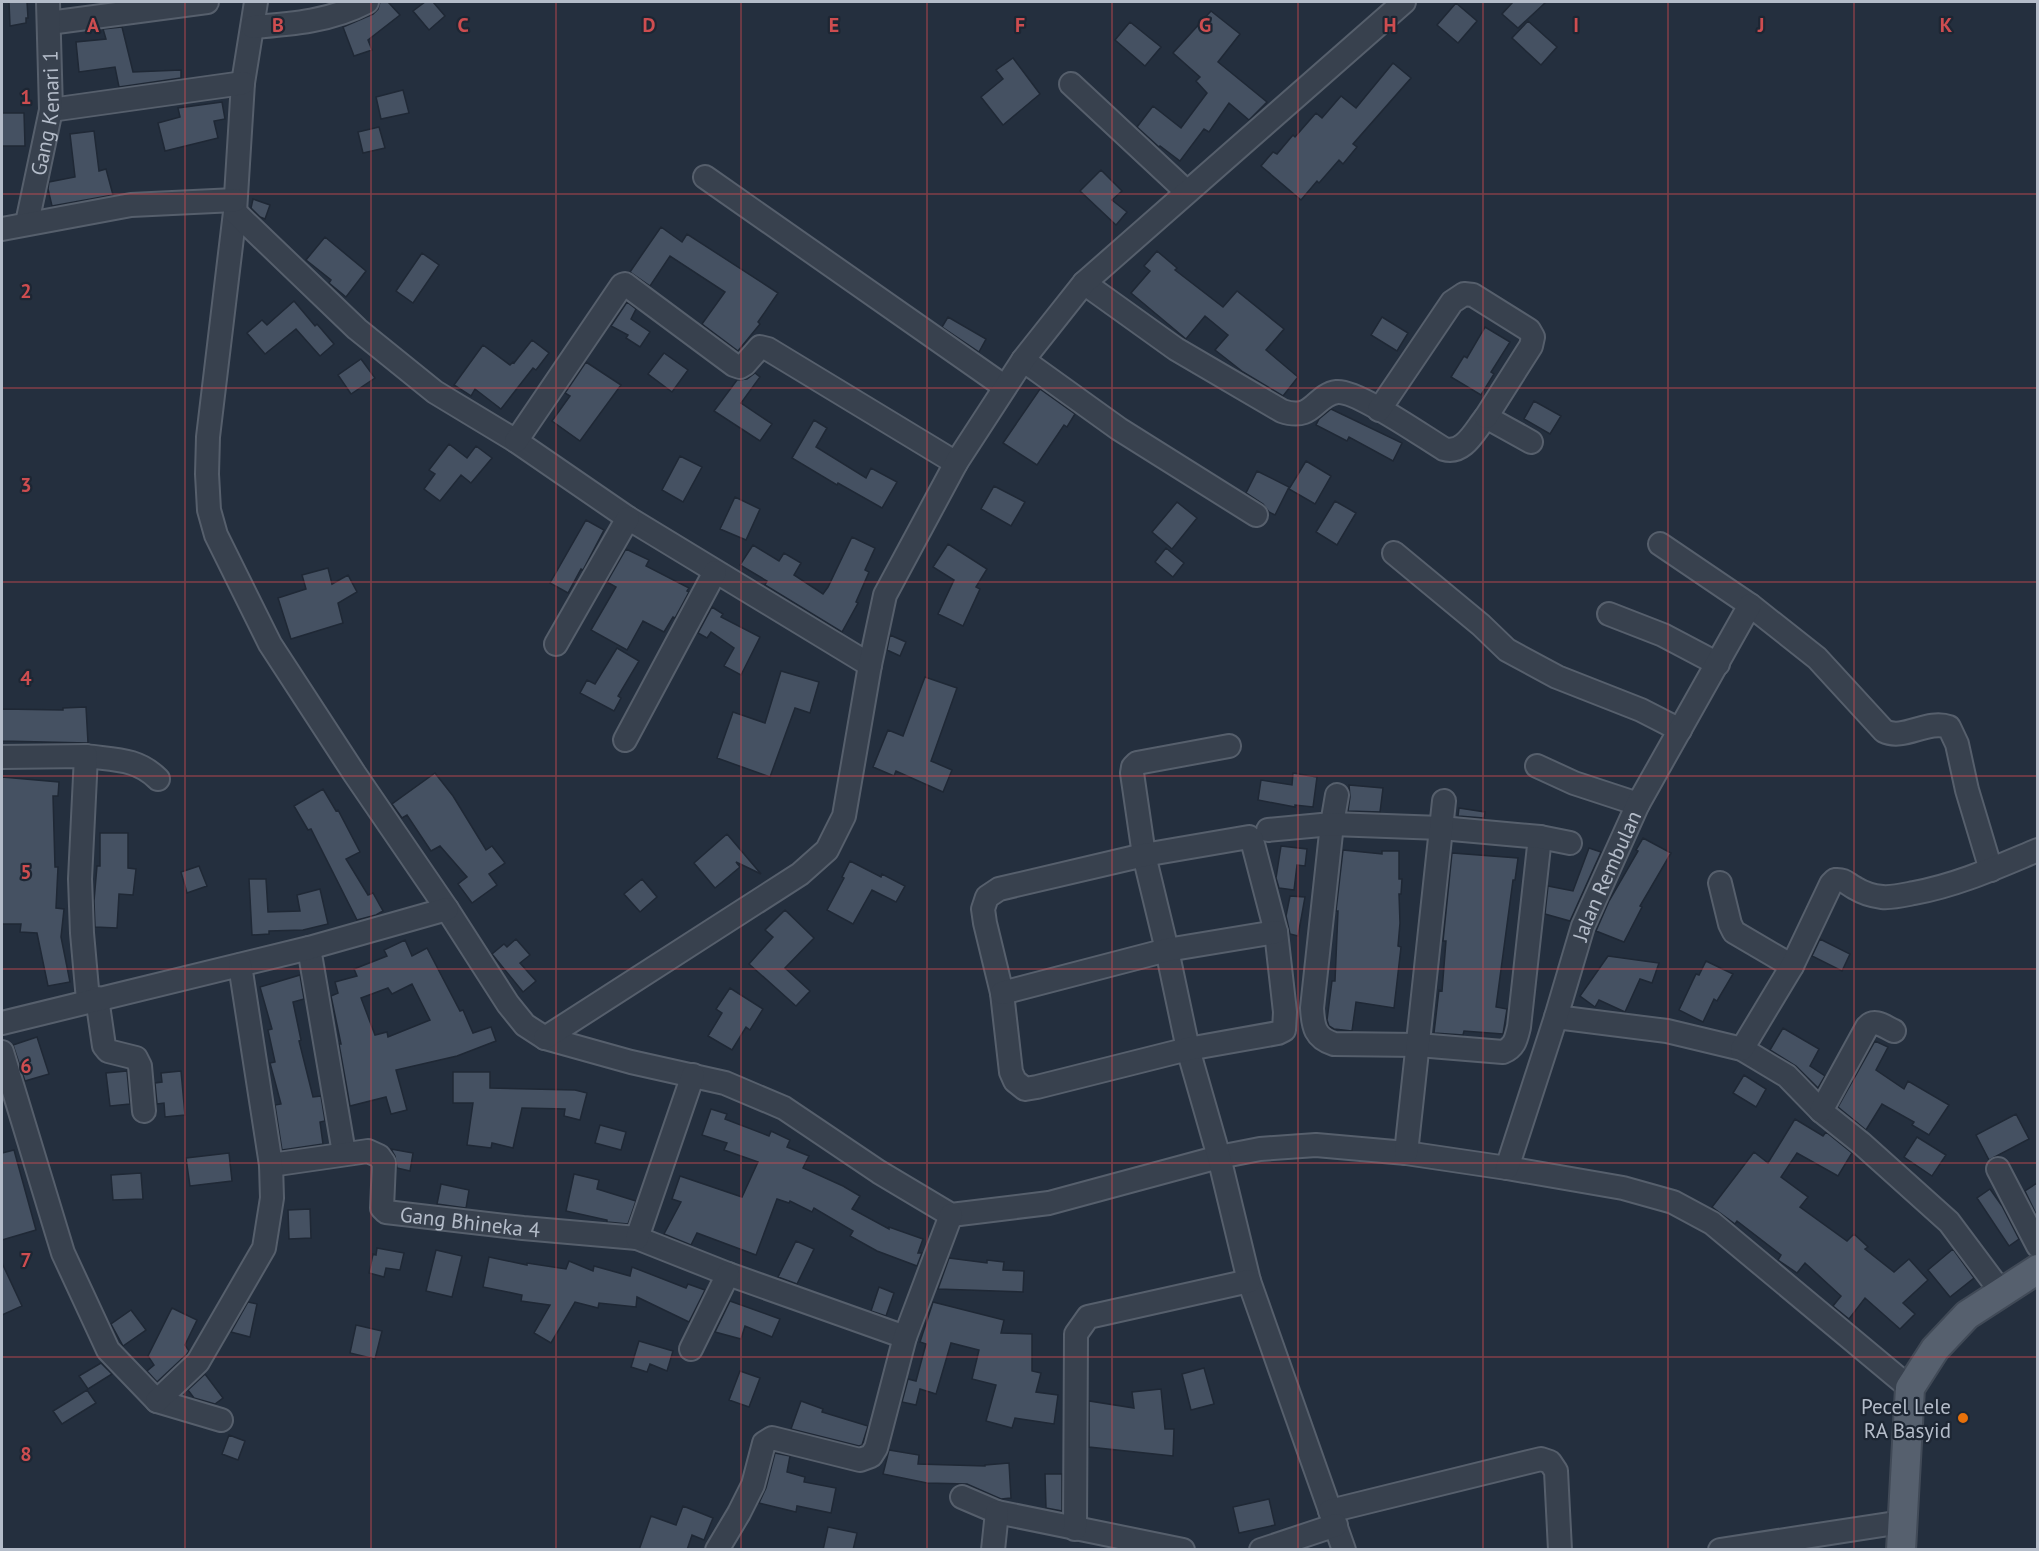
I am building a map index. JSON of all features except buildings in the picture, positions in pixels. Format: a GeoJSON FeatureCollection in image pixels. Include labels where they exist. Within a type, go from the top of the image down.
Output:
{"type":"FeatureCollection","features":[{"type":"Feature","properties":{"kind":"main road"},"geometry":{"type":"LineString","coordinates":[[1901,1550],[1910,1388],[1935,1349],[1967,1315],[2037,1269]]}},
{"type":"Feature","properties":{"kind":"street"},"geometry":{"type":"LineString","coordinates":[[49,12],[207,2]]}},
{"type":"Feature","properties":{"kind":"street"},"geometry":{"type":"LineString","coordinates":[[256,2],[243,83],[235,206],[208,437],[209,510],[216,535],[270,644],[508,1004],[525,1025],[545,1038],[632,1062],[725,1083],[784,1108],[879,1172],[951,1215],[1066,1200],[1219,1157],[1260,1149],[1316,1145],[1406,1153],[1623,1188],[1673,1202],[1712,1223],[1910,1388]]}},
{"type":"Feature","properties":{"kind":"street"},"geometry":{"type":"LineString","coordinates":[[252,27],[302,23],[344,13],[367,2]]}},
{"type":"Feature","properties":{"kind":"street"},"geometry":{"type":"LineString","coordinates":[[545,1038],[800,874],[826,850],[844,816],[870,664],[885,595],[956,464],[1023,360],[1084,283],[1404,2]]}},
{"type":"Feature","properties":{"kind":"street","name":"Gang Kenari 1"},"geometry":{"type":"LineString","coordinates":[[27,223],[51,110],[49,12]]}},
{"type":"Feature","properties":{"kind":"street"},"geometry":{"type":"LineString","coordinates":[[51,110],[243,83]]}},
{"type":"Feature","properties":{"kind":"street"},"geometry":{"type":"LineString","coordinates":[[1071,84],[1187,192]]}},
{"type":"Feature","properties":{"kind":"street"},"geometry":{"type":"LineString","coordinates":[[705,177],[1005,387]]}},
{"type":"Feature","properties":{"kind":"street"},"geometry":{"type":"LineString","coordinates":[[2,229],[131,206],[235,206],[357,330],[435,392],[516,441],[628,518],[870,664]]}},
{"type":"Feature","properties":{"kind":"street"},"geometry":{"type":"LineString","coordinates":[[1084,283],[1176,349],[1282,411],[1291,414],[1310,411],[1328,395],[1337,392],[1345,393],[1450,451],[1462,446],[1486,417],[1531,346],[1533,337],[1529,330],[1473,296],[1464,294],[1452,302],[1379,410]]}},
{"type":"Feature","properties":{"kind":"street"},"geometry":{"type":"LineString","coordinates":[[516,441],[622,285],[625,284],[734,365],[740,367],[745,364],[757,349],[763,347],[956,464]]}},
{"type":"Feature","properties":{"kind":"street"},"geometry":{"type":"LineString","coordinates":[[1023,360],[1119,429],[1256,515]]}},
{"type":"Feature","properties":{"kind":"street"},"geometry":{"type":"LineString","coordinates":[[1486,417],[1531,442]]}},
{"type":"Feature","properties":{"kind":"street"},"geometry":{"type":"LineString","coordinates":[[556,644],[628,518]]}},
{"type":"Feature","properties":{"kind":"street"},"geometry":{"type":"LineString","coordinates":[[1660,544],[1750,604],[1817,658],[1884,731],[1891,735],[1935,725],[1944,725],[1953,730],[1967,790],[1991,870]]}},
{"type":"Feature","properties":{"kind":"street"},"geometry":{"type":"LineString","coordinates":[[1394,553],[1481,625],[1507,650],[1557,677],[1641,710],[1680,730]]}},
{"type":"Feature","properties":{"kind":"street"},"geometry":{"type":"LineString","coordinates":[[625,740],[715,572]]}},
{"type":"Feature","properties":{"kind":"street","name":"Jalan Rembulan"},"geometry":{"type":"LineString","coordinates":[[1508,1168],[1582,926],[1638,804],[1750,604]]}},
{"type":"Feature","properties":{"kind":"street"},"geometry":{"type":"LineString","coordinates":[[1609,614],[1663,635],[1718,664]]}},
{"type":"Feature","properties":{"kind":"street"},"geometry":{"type":"LineString","coordinates":[[1229,746],[1137,763],[1132,773],[1144,855],[1188,1049],[1219,1157],[1249,1281],[1344,1550]]}},
{"type":"Feature","properties":{"kind":"street"},"geometry":{"type":"LineString","coordinates":[[86,756],[80,879],[82,933],[93,999],[104,1046],[108,1051],[136,1058],[140,1066],[144,1111]]}},
{"type":"Feature","properties":{"kind":"street"},"geometry":{"type":"LineString","coordinates":[[2,757],[86,756],[131,763],[146,768],[158,779]]}},
{"type":"Feature","properties":{"kind":"street"},"geometry":{"type":"LineString","coordinates":[[1537,766],[1574,783],[1638,804]]}},
{"type":"Feature","properties":{"kind":"street"},"geometry":{"type":"LineString","coordinates":[[1337,795],[1312,1008],[1313,1023],[1317,1033],[1324,1041],[1334,1044],[1419,1045],[1503,1052],[1511,1049],[1516,1041],[1540,837]]}},
{"type":"Feature","properties":{"kind":"street"},"geometry":{"type":"LineString","coordinates":[[1406,1153],[1444,801]]}},
{"type":"Feature","properties":{"kind":"street"},"geometry":{"type":"LineString","coordinates":[[1268,830],[1332,824],[1442,828],[1540,837],[1569,843]]}},
{"type":"Feature","properties":{"kind":"street"},"geometry":{"type":"LineString","coordinates":[[1249,837],[1276,932],[1285,1012],[1284,1030],[1188,1049],[1025,1089],[1015,1081],[1011,1072],[1002,993],[983,909],[987,897],[999,889],[1144,855],[1249,837]]}},
{"type":"Feature","properties":{"kind":"street"},"geometry":{"type":"LineString","coordinates":[[1742,1049],[1792,966],[1835,880],[1845,880],[1864,892],[1883,897],[1937,889],[1991,870],[2037,850]]}},
{"type":"Feature","properties":{"kind":"street"},"geometry":{"type":"LineString","coordinates":[[1720,883],[1734,932],[1792,966]]}},
{"type":"Feature","properties":{"kind":"street"},"geometry":{"type":"LineString","coordinates":[[2,1023],[309,948],[447,909]]}},
{"type":"Feature","properties":{"kind":"street"},"geometry":{"type":"LineString","coordinates":[[1002,993],[1167,950],[1276,932]]}},
{"type":"Feature","properties":{"kind":"street"},"geometry":{"type":"LineString","coordinates":[[309,948],[344,1153]]}},
{"type":"Feature","properties":{"kind":"street"},"geometry":{"type":"LineString","coordinates":[[157,1401],[198,1362],[264,1248],[272,1198],[270,1165],[240,965]]}},
{"type":"Feature","properties":{"kind":"street"},"geometry":{"type":"LineString","coordinates":[[1556,1017],[1667,1031],[1742,1049],[1787,1076],[1821,1111],[1861,1143],[1949,1222],[2002,1293]]}},
{"type":"Feature","properties":{"kind":"street"},"geometry":{"type":"LineString","coordinates":[[1821,1111],[1870,1023],[1875,1022],[1894,1031]]}},
{"type":"Feature","properties":{"kind":"street"},"geometry":{"type":"LineString","coordinates":[[2,1052],[63,1253],[108,1350],[157,1401],[221,1420]]}},
{"type":"Feature","properties":{"kind":"street"},"geometry":{"type":"LineString","coordinates":[[637,1238],[693,1074]]}},
{"type":"Feature","properties":{"kind":"street","name":"Gang Bhineka 4"},"geometry":{"type":"LineString","coordinates":[[270,1165],[368,1151],[379,1156],[384,1163],[382,1208],[386,1212],[511,1227],[637,1238],[728,1274],[905,1337]]}},
{"type":"Feature","properties":{"kind":"street"},"geometry":{"type":"LineString","coordinates":[[1998,1169],[2037,1246]]}},
{"type":"Feature","properties":{"kind":"street"},"geometry":{"type":"LineString","coordinates":[[717,1550],[753,1485],[764,1443],[767,1440],[772,1438],[860,1460],[871,1456],[876,1448],[905,1337],[951,1215]]}},
{"type":"Feature","properties":{"kind":"street"},"geometry":{"type":"LineString","coordinates":[[691,1349],[728,1274]]}},
{"type":"Feature","properties":{"kind":"street"},"geometry":{"type":"LineString","coordinates":[[1075,1529],[1076,1334],[1088,1317],[1249,1281]]}},
{"type":"Feature","properties":{"kind":"street"},"geometry":{"type":"LineString","coordinates":[[1261,1550],[1333,1518],[1541,1459],[1550,1462],[1556,1471],[1560,1550]]}},
{"type":"Feature","properties":{"kind":"street"},"geometry":{"type":"LineString","coordinates":[[962,1497],[997,1512],[1183,1550]]}},
{"type":"Feature","properties":{"kind":"street"},"geometry":{"type":"LineString","coordinates":[[993,1550],[997,1512]]}},
{"type":"Feature","properties":{"kind":"street"},"geometry":{"type":"LineString","coordinates":[[1720,1549],[1902,1522]]}},
{"type":"Feature","properties":{"kind":"place","name":"Pecel Lele RA Basyid"},"geometry":{"type":"Point","coordinates":[1963,1418]}}]}
